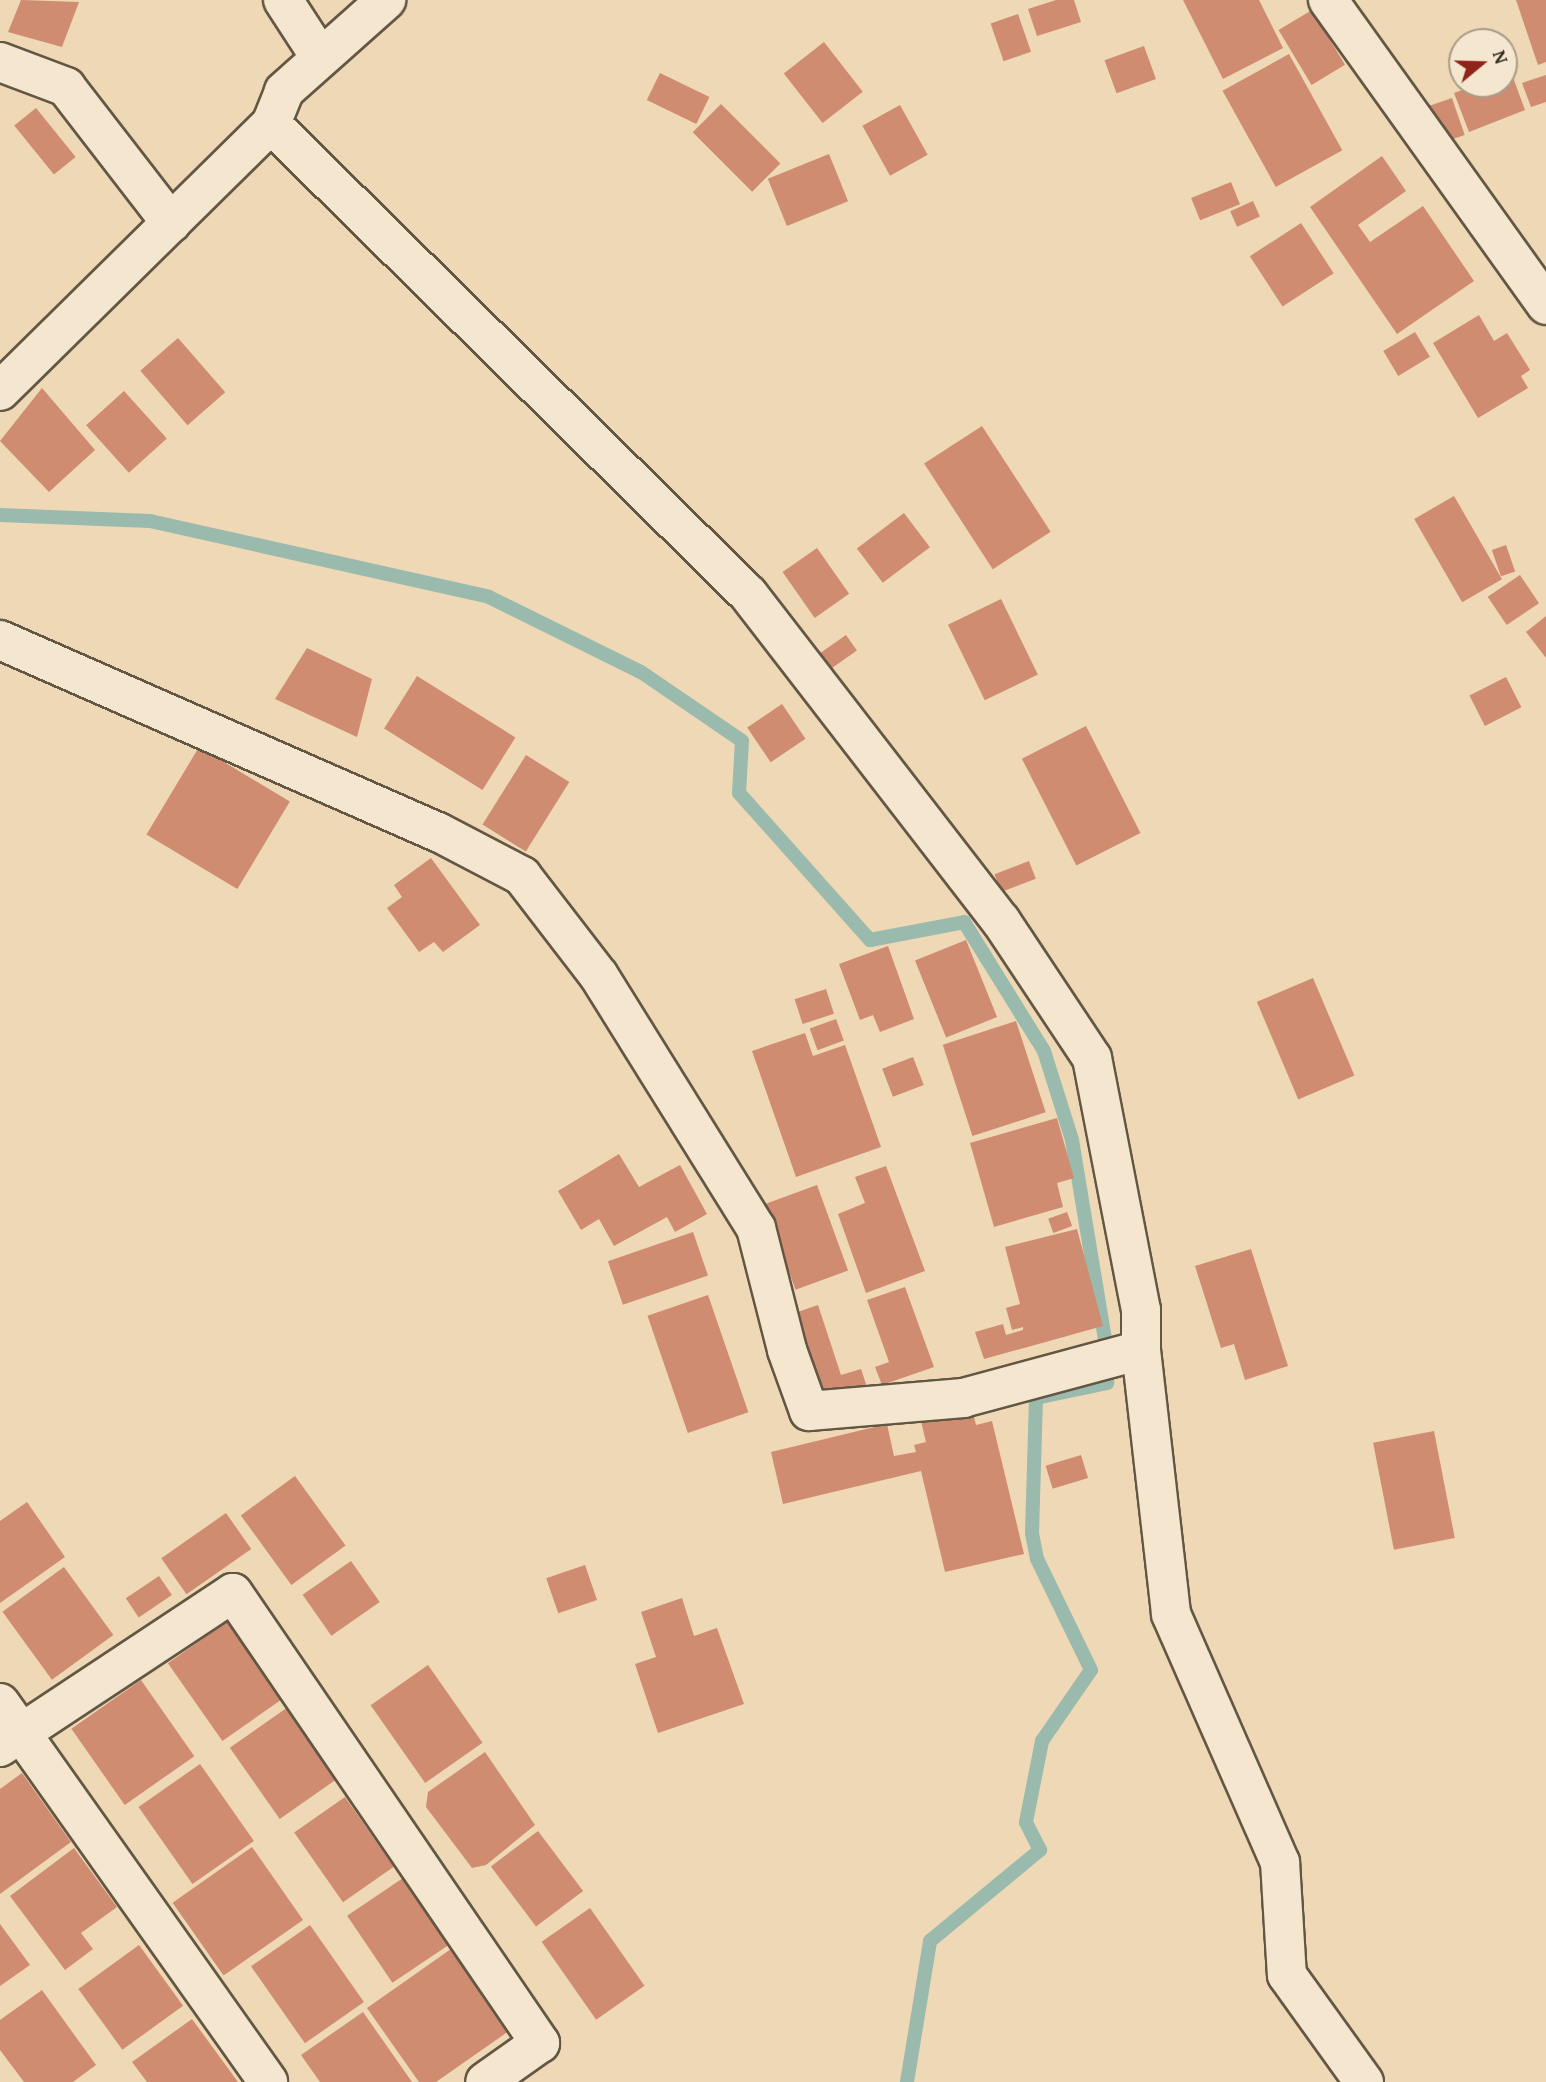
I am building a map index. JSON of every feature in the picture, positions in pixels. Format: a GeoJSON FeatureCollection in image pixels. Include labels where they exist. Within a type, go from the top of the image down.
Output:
{"type":"FeatureCollection","features":[{"type":"Feature","properties":{"kind":"street"},"geometry":{"type":"LineString","coordinates":[[283,0],[320,57]]}},
{"type":"Feature","properties":{"kind":"street"},"geometry":{"type":"LineString","coordinates":[[3,380],[171,223],[271,124],[284,91],[386,0]]}},
{"type":"Feature","properties":{"kind":"street"},"geometry":{"type":"LineString","coordinates":[[1328,0],[1544,299]]}},
{"type":"Feature","properties":{"kind":"street"},"geometry":{"type":"LineString","coordinates":[[0,62],[66,87],[171,223]]}},
{"type":"Feature","properties":{"kind":"street"},"geometry":{"type":"LineString","coordinates":[[271,124],[748,594],[1001,921],[1092,1058],[1141,1310],[1141,1350],[1171,1614],[1280,1862],[1287,1975],[1364,2082]]}},
{"type":"Feature","properties":{"kind":"street"},"geometry":{"type":"LineString","coordinates":[[0,640],[438,832],[522,876],[599,976],[757,1228],[787,1350],[809,1411],[963,1398],[1141,1350]]}},
{"type":"Feature","properties":{"kind":"street"},"geometry":{"type":"LineString","coordinates":[[268,2082],[7,1728],[233,1593],[540,2043],[485,2082]]}},
{"type":"Feature","properties":{"kind":"building"},"geometry":{"type":"Polygon","coordinates":[[[21,0],[79,2],[62,47],[8,32],[21,0]]]}},
{"type":"Feature","properties":{"kind":"building"},"geometry":{"type":"Polygon","coordinates":[[[1056,0],[1074,0],[1081,22],[1037,36],[1028,9],[1056,0]]]}},
{"type":"Feature","properties":{"kind":"building"},"geometry":{"type":"Polygon","coordinates":[[[1183,0],[1259,0],[1283,48],[1223,79],[1183,0]]]}},
{"type":"Feature","properties":{"kind":"building"},"geometry":{"type":"Polygon","coordinates":[[[1516,0],[1546,0],[1546,62],[1538,65],[1516,0]]]}},
{"type":"Feature","properties":{"kind":"building"},"geometry":{"type":"Polygon","coordinates":[[[1312,10],[1345,65],[1312,85],[1279,30],[1312,10]]]}},
{"type":"Feature","properties":{"kind":"building"},"geometry":{"type":"Polygon","coordinates":[[[1018,14],[1031,52],[1004,61],[991,23],[1018,14]]]}},
{"type":"Feature","properties":{"kind":"building"},"geometry":{"type":"Polygon","coordinates":[[[824,42],[863,92],[823,123],[784,73],[824,42]]]}},
{"type":"Feature","properties":{"kind":"building"},"geometry":{"type":"Polygon","coordinates":[[[1144,46],[1156,79],[1117,93],[1105,60],[1144,46]]]}},
{"type":"Feature","properties":{"kind":"building"},"geometry":{"type":"Polygon","coordinates":[[[1289,54],[1342,150],[1276,187],[1223,91],[1289,54]]]}},
{"type":"Feature","properties":{"kind":"building"},"geometry":{"type":"Polygon","coordinates":[[[660,73],[709,97],[696,124],[647,100],[660,73]]]}},
{"type":"Feature","properties":{"kind":"building"},"geometry":{"type":"Polygon","coordinates":[[[1546,75],[1546,102],[1531,107],[1522,83],[1546,75]]]}},
{"type":"Feature","properties":{"kind":"building"},"geometry":{"type":"Polygon","coordinates":[[[1518,91],[1525,110],[1469,132],[1456,98],[1518,98],[1518,91]]]}},
{"type":"Feature","properties":{"kind":"building"},"geometry":{"type":"Polygon","coordinates":[[[1452,98],[1465,135],[1439,144],[1426,107],[1452,98]]]}},
{"type":"Feature","properties":{"kind":"building"},"geometry":{"type":"Polygon","coordinates":[[[721,104],[780,163],[752,192],[693,132],[721,104]]]}},
{"type":"Feature","properties":{"kind":"building"},"geometry":{"type":"Polygon","coordinates":[[[900,105],[928,155],[890,176],[862,126],[900,105]]]}},
{"type":"Feature","properties":{"kind":"building"},"geometry":{"type":"Polygon","coordinates":[[[36,108],[76,157],[54,175],[14,126],[36,108]]]}},
{"type":"Feature","properties":{"kind":"building"},"geometry":{"type":"Polygon","coordinates":[[[829,154],[848,201],[787,226],[768,179],[829,154]]]}},
{"type":"Feature","properties":{"kind":"building"},"geometry":{"type":"Polygon","coordinates":[[[1382,156],[1406,191],[1358,225],[1370,242],[1423,206],[1474,281],[1397,334],[1310,207],[1382,156]]]}},
{"type":"Feature","properties":{"kind":"building"},"geometry":{"type":"Polygon","coordinates":[[[1231,182],[1240,204],[1200,220],[1191,198],[1231,182]]]}},
{"type":"Feature","properties":{"kind":"building"},"geometry":{"type":"Polygon","coordinates":[[[1253,201],[1260,217],[1237,227],[1230,211],[1253,201]]]}},
{"type":"Feature","properties":{"kind":"building"},"geometry":{"type":"Polygon","coordinates":[[[1301,223],[1334,273],[1283,307],[1250,256],[1301,223]]]}},
{"type":"Feature","properties":{"kind":"building"},"geometry":{"type":"Polygon","coordinates":[[[1479,315],[1494,341],[1507,333],[1530,370],[1521,376],[1528,388],[1478,418],[1433,343],[1479,315]]]}},
{"type":"Feature","properties":{"kind":"building"},"geometry":{"type":"Polygon","coordinates":[[[1415,332],[1430,357],[1398,376],[1383,351],[1415,332]]]}},
{"type":"Feature","properties":{"kind":"building"},"geometry":{"type":"Polygon","coordinates":[[[178,338],[225,392],[188,425],[140,371],[178,338]]]}},
{"type":"Feature","properties":{"kind":"building"},"geometry":{"type":"Polygon","coordinates":[[[42,388],[95,450],[49,492],[0,441],[42,388]]]}},
{"type":"Feature","properties":{"kind":"building"},"geometry":{"type":"Polygon","coordinates":[[[124,391],[167,439],[129,473],[86,425],[124,391]]]}},
{"type":"Feature","properties":{"kind":"building"},"geometry":{"type":"Polygon","coordinates":[[[982,426],[1051,532],[993,569],[924,464],[982,426]]]}},
{"type":"Feature","properties":{"kind":"building"},"geometry":{"type":"Polygon","coordinates":[[[1454,496],[1502,579],[1462,602],[1414,519],[1454,496]]]}},
{"type":"Feature","properties":{"kind":"building"},"geometry":{"type":"Polygon","coordinates":[[[904,513],[930,547],[883,583],[857,549],[904,513]]]}},
{"type":"Feature","properties":{"kind":"building"},"geometry":{"type":"Polygon","coordinates":[[[1506,545],[1515,571],[1501,576],[1492,550],[1506,545]]]}},
{"type":"Feature","properties":{"kind":"building"},"geometry":{"type":"Polygon","coordinates":[[[817,548],[849,594],[815,618],[783,572],[817,548]]]}},
{"type":"Feature","properties":{"kind":"building"},"geometry":{"type":"Polygon","coordinates":[[[1520,575],[1539,603],[1507,625],[1488,597],[1520,575]]]}},
{"type":"Feature","properties":{"kind":"building"},"geometry":{"type":"Polygon","coordinates":[[[1001,599],[1038,674],[985,700],[948,625],[1001,599]]]}},
{"type":"Feature","properties":{"kind":"building"},"geometry":{"type":"Polygon","coordinates":[[[1546,616],[1546,658],[1526,632],[1546,616]]]}},
{"type":"Feature","properties":{"kind":"building"},"geometry":{"type":"Polygon","coordinates":[[[846,635],[857,651],[827,672],[816,656],[846,635]]]}},
{"type":"Feature","properties":{"kind":"building"},"geometry":{"type":"Polygon","coordinates":[[[307,648],[372,679],[357,737],[275,699],[307,648]]]}},
{"type":"Feature","properties":{"kind":"building"},"geometry":{"type":"Polygon","coordinates":[[[417,676],[515,737],[483,790],[384,729],[417,676]]]}},
{"type":"Feature","properties":{"kind":"building"},"geometry":{"type":"Polygon","coordinates":[[[1506,677],[1521,707],[1485,726],[1469,696],[1506,677]]]}},
{"type":"Feature","properties":{"kind":"building"},"geometry":{"type":"Polygon","coordinates":[[[782,704],[805,739],[771,762],[747,727],[782,704]]]}},
{"type":"Feature","properties":{"kind":"building"},"geometry":{"type":"Polygon","coordinates":[[[1086,726],[1140,833],[1076,866],[1022,759],[1086,726]]]}},
{"type":"Feature","properties":{"kind":"building"},"geometry":{"type":"Polygon","coordinates":[[[199,747],[290,802],[237,889],[146,834],[199,747]]]}},
{"type":"Feature","properties":{"kind":"building"},"geometry":{"type":"Polygon","coordinates":[[[526,755],[569,782],[526,852],[483,825],[526,755]]]}},
{"type":"Feature","properties":{"kind":"building"},"geometry":{"type":"Polygon","coordinates":[[[431,858],[480,925],[443,952],[434,942],[419,952],[387,908],[402,897],[394,885],[431,858]]]}},
{"type":"Feature","properties":{"kind":"building"},"geometry":{"type":"Polygon","coordinates":[[[1029,861],[1036,879],[1001,892],[994,874],[1029,861]]]}},
{"type":"Feature","properties":{"kind":"building"},"geometry":{"type":"Polygon","coordinates":[[[966,940],[997,1017],[946,1038],[915,961],[966,940]]]}},
{"type":"Feature","properties":{"kind":"building"},"geometry":{"type":"Polygon","coordinates":[[[888,946],[914,1019],[880,1032],[873,1015],[860,1020],[839,964],[888,946]]]}},
{"type":"Feature","properties":{"kind":"building"},"geometry":{"type":"Polygon","coordinates":[[[1313,978],[1354,1076],[1298,1099],[1257,1002],[1313,978]]]}},
{"type":"Feature","properties":{"kind":"building"},"geometry":{"type":"Polygon","coordinates":[[[826,989],[834,1014],[803,1024],[795,999],[826,989]]]}},
{"type":"Feature","properties":{"kind":"building"},"geometry":{"type":"Polygon","coordinates":[[[836,1019],[844,1041],[818,1050],[810,1029],[836,1019]]]}},
{"type":"Feature","properties":{"kind":"building"},"geometry":{"type":"Polygon","coordinates":[[[1016,1021],[1046,1112],[972,1136],[943,1045],[1016,1021]]]}},
{"type":"Feature","properties":{"kind":"building"},"geometry":{"type":"Polygon","coordinates":[[[805,1033],[813,1056],[845,1045],[881,1147],[796,1177],[752,1051],[805,1033]]]}},
{"type":"Feature","properties":{"kind":"building"},"geometry":{"type":"Polygon","coordinates":[[[913,1057],[924,1085],[893,1097],[882,1069],[913,1057]]]}},
{"type":"Feature","properties":{"kind":"building"},"geometry":{"type":"Polygon","coordinates":[[[1057,1118],[1074,1178],[1057,1183],[1063,1207],[994,1227],[970,1143],[1057,1118]]]}},
{"type":"Feature","properties":{"kind":"building"},"geometry":{"type":"Polygon","coordinates":[[[619,1154],[639,1187],[680,1165],[707,1214],[675,1232],[667,1217],[614,1246],[599,1219],[581,1230],[558,1191],[619,1154]]]}},
{"type":"Feature","properties":{"kind":"building"},"geometry":{"type":"Polygon","coordinates":[[[886,1166],[925,1271],[866,1293],[838,1214],[865,1203],[855,1177],[886,1166]]]}},
{"type":"Feature","properties":{"kind":"building"},"geometry":{"type":"Polygon","coordinates":[[[817,1185],[848,1271],[796,1290],[764,1204],[817,1185]]]}},
{"type":"Feature","properties":{"kind":"building"},"geometry":{"type":"Polygon","coordinates":[[[1067,1212],[1072,1226],[1053,1233],[1048,1219],[1067,1212]]]}},
{"type":"Feature","properties":{"kind":"building"},"geometry":{"type":"Polygon","coordinates":[[[1077,1229],[1103,1326],[984,1359],[975,1332],[1003,1324],[1006,1335],[1023,1330],[1023,1327],[1012,1330],[1006,1308],[1020,1304],[1005,1247],[1077,1229]]]}},
{"type":"Feature","properties":{"kind":"building"},"geometry":{"type":"Polygon","coordinates":[[[693,1232],[708,1275],[623,1305],[608,1261],[693,1232]]]}},
{"type":"Feature","properties":{"kind":"building"},"geometry":{"type":"Polygon","coordinates":[[[1251,1249],[1288,1366],[1245,1380],[1234,1344],[1221,1348],[1195,1266],[1251,1249]]]}},
{"type":"Feature","properties":{"kind":"building"},"geometry":{"type":"Polygon","coordinates":[[[905,1287],[934,1367],[882,1385],[875,1367],[889,1362],[867,1300],[905,1287]]]}},
{"type":"Feature","properties":{"kind":"building"},"geometry":{"type":"Polygon","coordinates":[[[708,1295],[748,1412],[688,1433],[647,1316],[708,1295]]]}},
{"type":"Feature","properties":{"kind":"building"},"geometry":{"type":"Polygon","coordinates":[[[818,1305],[841,1375],[861,1369],[869,1393],[828,1406],[783,1317],[818,1305]]]}},
{"type":"Feature","properties":{"kind":"building"},"geometry":{"type":"Polygon","coordinates":[[[970,1401],[976,1425],[992,1421],[1024,1554],[945,1572],[921,1471],[783,1504],[771,1452],[887,1424],[894,1456],[916,1452],[914,1445],[926,1442],[919,1413],[970,1401]]]}},
{"type":"Feature","properties":{"kind":"building"},"geometry":{"type":"Polygon","coordinates":[[[1434,1431],[1455,1538],[1394,1550],[1373,1443],[1434,1431]]]}},
{"type":"Feature","properties":{"kind":"building"},"geometry":{"type":"Polygon","coordinates":[[[1081,1455],[1088,1478],[1053,1489],[1046,1466],[1081,1455]]]}},
{"type":"Feature","properties":{"kind":"building"},"geometry":{"type":"Polygon","coordinates":[[[295,1476],[346,1546],[291,1585],[241,1515],[295,1476]]]}},
{"type":"Feature","properties":{"kind":"building"},"geometry":{"type":"Polygon","coordinates":[[[27,1502],[65,1557],[0,1603],[0,1521],[27,1502]]]}},
{"type":"Feature","properties":{"kind":"building"},"geometry":{"type":"Polygon","coordinates":[[[226,1513],[251,1549],[187,1594],[161,1558],[226,1513]]]}},
{"type":"Feature","properties":{"kind":"building"},"geometry":{"type":"Polygon","coordinates":[[[351,1561],[380,1602],[331,1636],[303,1595],[351,1561]]]}},
{"type":"Feature","properties":{"kind":"building"},"geometry":{"type":"Polygon","coordinates":[[[585,1565],[597,1600],[558,1613],[546,1578],[585,1565]]]}},
{"type":"Feature","properties":{"kind":"building"},"geometry":{"type":"Polygon","coordinates":[[[64,1567],[113,1635],[52,1680],[3,1612],[64,1567]]]}},
{"type":"Feature","properties":{"kind":"building"},"geometry":{"type":"Polygon","coordinates":[[[159,1576],[172,1595],[139,1617],[126,1598],[159,1576]]]}},
{"type":"Feature","properties":{"kind":"building"},"geometry":{"type":"Polygon","coordinates":[[[682,1598],[694,1636],[717,1628],[744,1704],[658,1733],[635,1664],[656,1657],[641,1612],[682,1598]]]}},
{"type":"Feature","properties":{"kind":"building"},"geometry":{"type":"Polygon","coordinates":[[[231,1619],[285,1697],[222,1741],[168,1663],[231,1619]]]}},
{"type":"Feature","properties":{"kind":"building"},"geometry":{"type":"Polygon","coordinates":[[[428,1665],[482,1743],[425,1783],[371,1705],[428,1665]]]}},
{"type":"Feature","properties":{"kind":"building"},"geometry":{"type":"Polygon","coordinates":[[[141,1680],[194,1756],[125,1805],[71,1729],[141,1680]]]}},
{"type":"Feature","properties":{"kind":"building"},"geometry":{"type":"Polygon","coordinates":[[[288,1707],[338,1778],[280,1819],[230,1748],[288,1707]]]}},
{"type":"Feature","properties":{"kind":"building"},"geometry":{"type":"Polygon","coordinates":[[[485,1752],[535,1825],[486,1865],[472,1868],[426,1807],[428,1792],[485,1752]]]}},
{"type":"Feature","properties":{"kind":"building"},"geometry":{"type":"Polygon","coordinates":[[[200,1764],[254,1841],[192,1884],[139,1807],[200,1764]]]}},
{"type":"Feature","properties":{"kind":"building"},"geometry":{"type":"Polygon","coordinates":[[[22,1773],[71,1842],[0,1894],[0,1789],[22,1773]]]}},
{"type":"Feature","properties":{"kind":"building"},"geometry":{"type":"Polygon","coordinates":[[[345,1797],[394,1867],[343,1902],[294,1833],[345,1797]]]}},
{"type":"Feature","properties":{"kind":"building"},"geometry":{"type":"Polygon","coordinates":[[[538,1831],[583,1891],[536,1926],[491,1867],[538,1831]]]}},
{"type":"Feature","properties":{"kind":"building"},"geometry":{"type":"Polygon","coordinates":[[[252,1847],[303,1920],[224,1976],[173,1903],[252,1847]]]}},
{"type":"Feature","properties":{"kind":"building"},"geometry":{"type":"Polygon","coordinates":[[[74,1848],[117,1907],[81,1933],[93,1949],[65,1970],[10,1896],[74,1848]]]}},
{"type":"Feature","properties":{"kind":"building"},"geometry":{"type":"Polygon","coordinates":[[[406,1876],[451,1943],[392,1983],[347,1916],[406,1876]]]}},
{"type":"Feature","properties":{"kind":"building"},"geometry":{"type":"Polygon","coordinates":[[[590,1908],[644,1986],[596,2020],[542,1942],[590,1908]]]}},
{"type":"Feature","properties":{"kind":"building"},"geometry":{"type":"Polygon","coordinates":[[[0,1924],[30,1965],[0,1986],[0,1924]]]}},
{"type":"Feature","properties":{"kind":"building"},"geometry":{"type":"Polygon","coordinates":[[[310,1925],[364,2002],[305,2043],[251,1966],[310,1925]]]}},
{"type":"Feature","properties":{"kind":"building"},"geometry":{"type":"Polygon","coordinates":[[[139,1945],[183,2006],[122,2050],[78,1989],[139,1945]]]}},
{"type":"Feature","properties":{"kind":"building"},"geometry":{"type":"Polygon","coordinates":[[[451,1949],[509,2031],[436,2082],[419,2082],[367,2008],[451,1949]]]}},
{"type":"Feature","properties":{"kind":"building"},"geometry":{"type":"Polygon","coordinates":[[[42,1990],[96,2065],[73,2082],[24,2082],[0,2050],[0,2020],[42,1990]]]}},
{"type":"Feature","properties":{"kind":"building"},"geometry":{"type":"Polygon","coordinates":[[[363,2012],[412,2082],[320,2082],[301,2055],[363,2012]]]}},
{"type":"Feature","properties":{"kind":"building"},"geometry":{"type":"Polygon","coordinates":[[[192,2019],[238,2082],[147,2082],[132,2062],[192,2019]]]}},
{"type":"Feature","properties":{"kind":"waterway"},"geometry":{"type":"LineString","coordinates":[[0,515],[150,521],[489,597],[641,672],[742,741],[739,793],[870,940],[964,922],[1044,1051],[1072,1140],[1105,1339]]}},
{"type":"Feature","properties":{"kind":"waterway"},"geometry":{"type":"LineString","coordinates":[[907,2082],[930,1941],[1040,1850],[1026,1822],[1042,1741],[1091,1670],[1037,1559],[1032,1533],[1036,1398],[1107,1383]]}}]}
